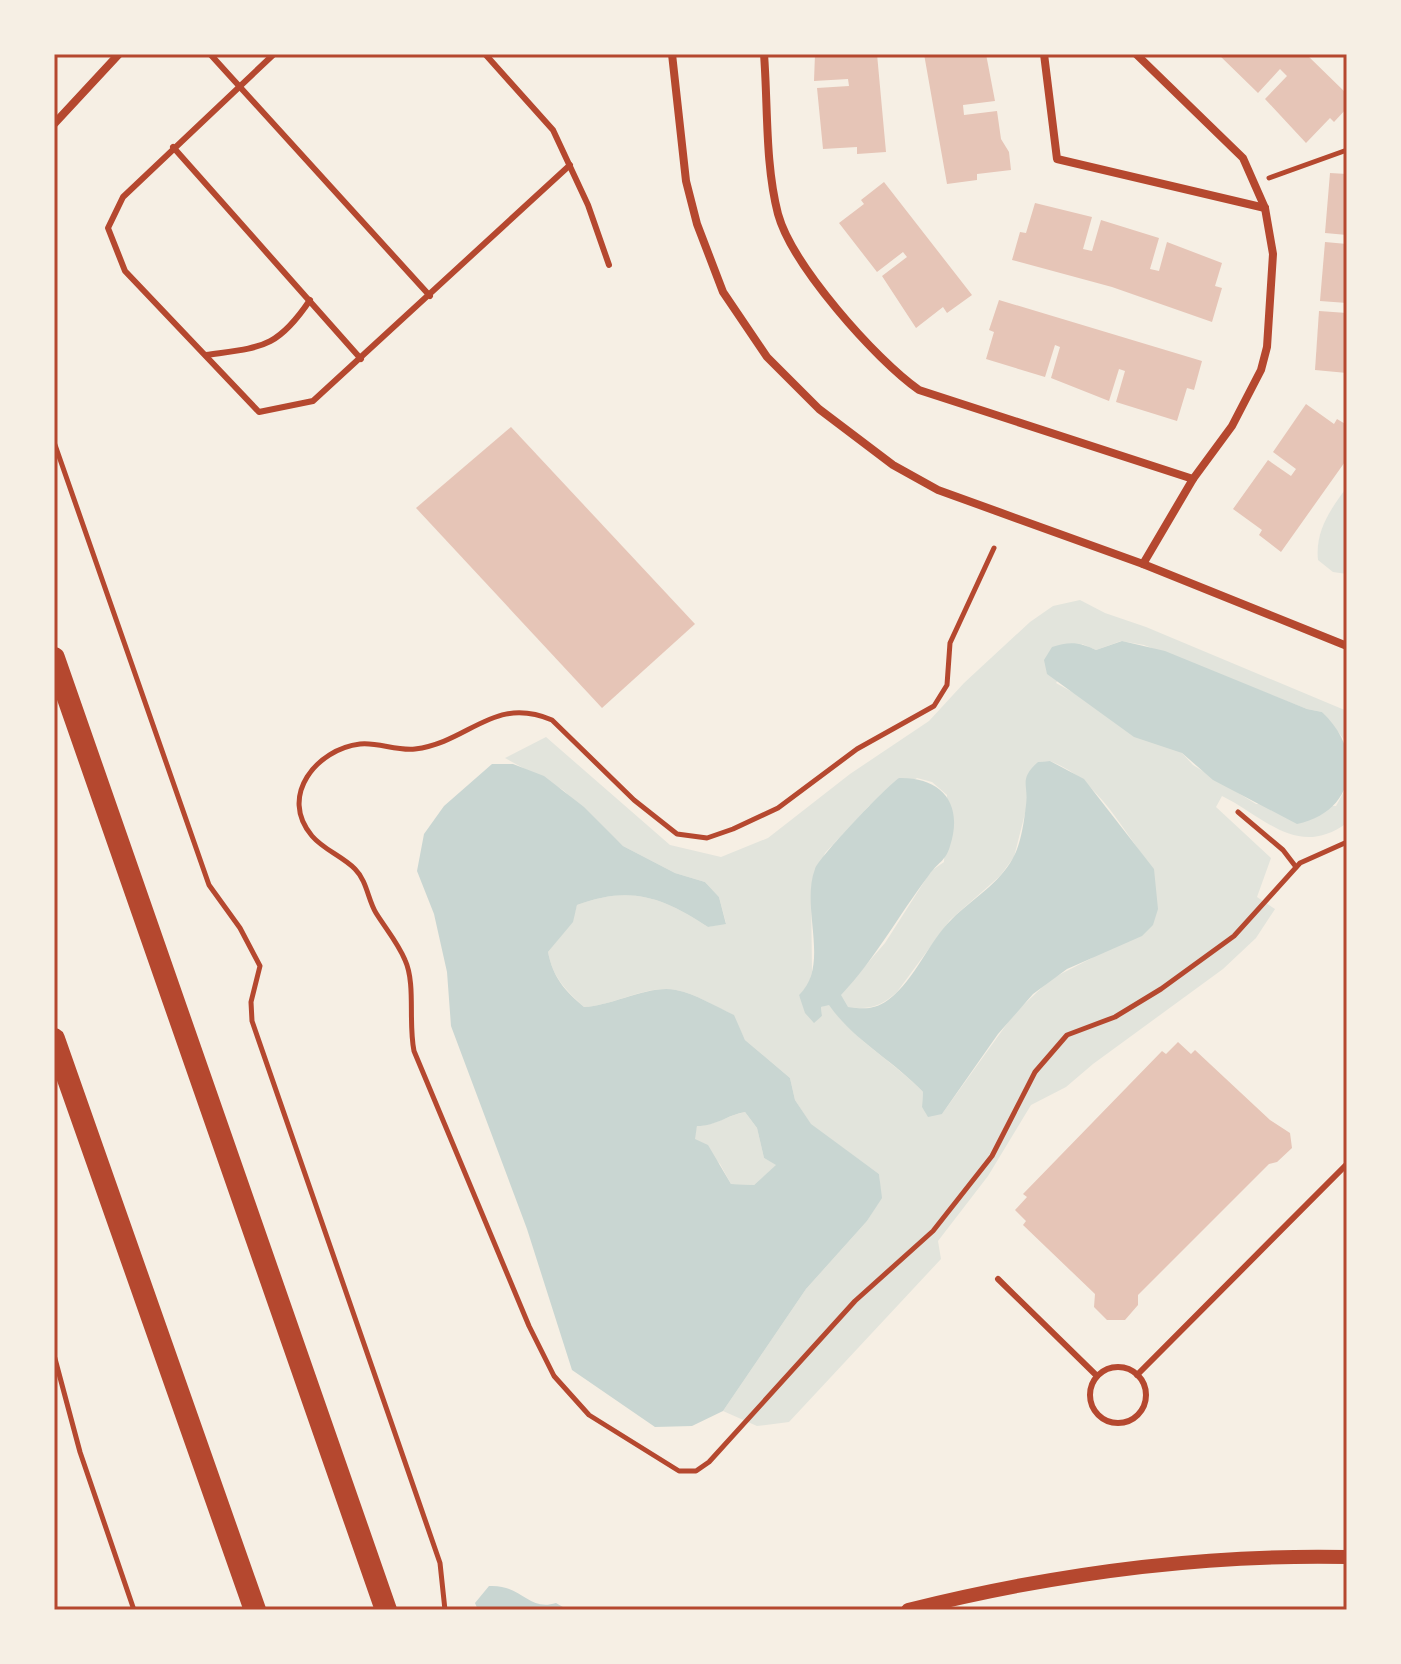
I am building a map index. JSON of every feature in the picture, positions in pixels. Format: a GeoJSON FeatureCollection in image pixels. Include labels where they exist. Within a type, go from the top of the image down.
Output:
{"type":"FeatureCollection","features":[{"type":"Feature","properties":{"kind":"highway"},"geometry":{"type":"LineString","coordinates":[[54,658],[386,1610]]}},
{"type":"Feature","properties":{"kind":"highway"},"geometry":{"type":"LineString","coordinates":[[54,1039],[255,1610]]}},
{"type":"Feature","properties":{"kind":"street"},"geometry":{"type":"LineString","coordinates":[[54,124],[119,54]]}},
{"type":"Feature","properties":{"kind":"street"},"geometry":{"type":"LineString","coordinates":[[672,54],[686,181],[697,224],[723,292],[778,368],[853,438],[938,490],[1143,564],[1347,646]]}},
{"type":"Feature","properties":{"kind":"street"},"geometry":{"type":"LineString","coordinates":[[764,54],[773,181],[787,237],[863,341],[890,370],[919,390],[1193,479]]}},
{"type":"Feature","properties":{"kind":"street"},"geometry":{"type":"LineString","coordinates":[[1044,54],[1057,159],[1265,208]]}},
{"type":"Feature","properties":{"kind":"street"},"geometry":{"type":"LineString","coordinates":[[1136,54],[1243,158],[1257,183],[1265,208],[1273,254],[1267,347],[1245,403],[1193,479],[1143,564]]}},
{"type":"Feature","properties":{"kind":"street"},"geometry":{"type":"LineString","coordinates":[[908,1610],[1079,1574],[1194,1560],[1347,1557]]}},
{"type":"Feature","properties":{"kind":"lane"},"geometry":{"type":"LineString","coordinates":[[210,54],[430,296]]}},
{"type":"Feature","properties":{"kind":"lane"},"geometry":{"type":"LineString","coordinates":[[274,54],[123,197],[108,228],[125,271],[259,412],[313,401],[570,165]]}},
{"type":"Feature","properties":{"kind":"lane"},"geometry":{"type":"LineString","coordinates":[[485,54],[553,130],[609,265]]}},
{"type":"Feature","properties":{"kind":"lane"},"geometry":{"type":"LineString","coordinates":[[173,147],[361,359]]}},
{"type":"Feature","properties":{"kind":"lane"},"geometry":{"type":"LineString","coordinates":[[206,355],[268,343],[289,331],[310,300]]}},
{"type":"Feature","properties":{"kind":"lane"},"geometry":{"type":"LineString","coordinates":[[1347,1128],[1347,1146]]}},
{"type":"Feature","properties":{"kind":"lane"},"geometry":{"type":"LineString","coordinates":[[1137,1375],[1347,1164]]}},
{"type":"Feature","properties":{"kind":"lane"},"geometry":{"type":"LineString","coordinates":[[998,1279],[1097,1376]]}},
{"type":"Feature","properties":{"kind":"lane"},"geometry":{"type":"LineString","coordinates":[[1120,1367],[1137,1375],[1146,1391],[1143,1408],[1131,1420],[1117,1423],[1105,1420],[1092,1408],[1090,1388],[1097,1376],[1120,1367]]}},
{"type":"Feature","properties":{"kind":"path"},"geometry":{"type":"LineString","coordinates":[[1257,183],[1347,150]]}},
{"type":"Feature","properties":{"kind":"path"},"geometry":{"type":"LineString","coordinates":[[54,442],[209,885],[240,928],[260,966],[251,1002],[252,1021],[440,1563],[445,1610]]}},
{"type":"Feature","properties":{"kind":"path"},"geometry":{"type":"LineString","coordinates":[[994,548],[950,643],[947,685],[934,706],[857,749],[778,808],[707,838],[677,834],[657,820],[552,720],[530,711],[501,714],[427,747],[403,750],[363,743],[326,755],[308,773],[300,790],[300,804],[310,833],[356,870],[374,910],[406,960],[410,975],[408,1026],[414,1051],[529,1326],[554,1376],[571,1397],[618,1436],[679,1471],[696,1471],[709,1462],[840,1316],[933,1231],[992,1156],[1018,1102],[1049,1052],[1067,1035],[1138,1004],[1211,954],[1234,936],[1296,867],[1315,853],[1347,842]]}},
{"type":"Feature","properties":{"kind":"path"},"geometry":{"type":"LineString","coordinates":[[1238,812],[1283,850],[1296,867]]}},
{"type":"Feature","properties":{"kind":"path"},"geometry":{"type":"LineString","coordinates":[[54,1355],[80,1452],[134,1610]]}},
{"type":"Feature","properties":{"kind":"shaded area"},"geometry":{"type":"Polygon","coordinates":[[[1347,487],[1347,574],[1333,572],[1318,560],[1318,549],[1325,521],[1347,487]]]}},
{"type":"Feature","properties":{"kind":"shaded area"},"geometry":{"type":"Polygon","coordinates":[[[1080,600],[1105,613],[1146,627],[1347,711],[1347,743],[1322,712],[1307,709],[1144,645],[1121,641],[1096,650],[1082,644],[1056,683],[1182,753],[1193,765],[1256,804],[1336,806],[1347,786],[1347,823],[1329,833],[1297,836],[1267,823],[1222,796],[1216,807],[1271,858],[1257,897],[1275,909],[1256,938],[1223,969],[1066,1087],[1031,1105],[988,1176],[938,1241],[941,1259],[789,1422],[757,1426],[723,1411],[806,1289],[867,1221],[881,1198],[879,1174],[811,1125],[795,1100],[790,1078],[745,1040],[733,1015],[698,997],[676,990],[642,992],[584,1007],[566,989],[553,969],[548,952],[572,922],[577,905],[630,895],[646,897],[676,908],[708,927],[726,923],[719,897],[705,882],[675,873],[623,846],[563,790],[505,758],[546,737],[670,845],[721,857],[768,838],[850,774],[929,721],[964,683],[1030,622],[1053,606],[1080,600]],[[1050,761],[1038,762],[1014,857],[1000,876],[950,920],[897,992],[874,1006],[847,1007],[840,995],[885,943],[931,871],[944,862],[947,795],[932,782],[917,778],[869,806],[825,853],[811,888],[812,972],[808,986],[799,995],[814,1022],[822,1016],[821,1007],[829,1004],[850,1029],[923,1092],[922,1107],[942,1114],[1014,1014],[1051,979],[1092,958],[1154,870],[1109,808],[1083,780],[1050,761]]]}},
{"type":"Feature","properties":{"kind":"shaded area"},"geometry":{"type":"Polygon","coordinates":[[[1122,641],[1165,651],[1307,709],[1322,712],[1344,744],[1348,778],[1342,793],[1332,806],[1317,817],[1297,824],[1213,780],[1182,753],[1134,737],[1047,674],[1044,660],[1052,647],[1074,643],[1096,650],[1122,641]]]}},
{"type":"Feature","properties":{"kind":"shaded area"},"geometry":{"type":"Polygon","coordinates":[[[1050,761],[1084,779],[1154,869],[1158,909],[1153,925],[1142,936],[1067,969],[1033,994],[998,1034],[942,1114],[928,1117],[922,1107],[923,1092],[850,1029],[829,1005],[821,1007],[822,1016],[814,1023],[805,1013],[799,995],[808,983],[813,968],[811,884],[815,869],[853,823],[899,778],[927,782],[946,796],[951,805],[954,831],[946,855],[841,995],[848,1007],[878,1006],[906,982],[952,919],[1007,867],[1022,833],[1028,773],[1038,762],[1050,761]]]}},
{"type":"Feature","properties":{"kind":"shaded area"},"geometry":{"type":"Polygon","coordinates":[[[492,764],[513,764],[544,776],[584,807],[623,846],[675,873],[705,882],[719,897],[726,924],[708,927],[676,908],[646,897],[614,896],[577,905],[573,922],[548,952],[556,976],[584,1007],[666,989],[691,994],[734,1015],[745,1040],[790,1078],[795,1100],[811,1124],[879,1174],[882,1198],[867,1221],[806,1289],[723,1411],[692,1426],[655,1427],[572,1370],[527,1229],[451,1026],[447,972],[434,914],[417,871],[424,834],[444,806],[492,764]],[[745,1112],[697,1126],[695,1139],[708,1145],[731,1184],[754,1185],[776,1165],[764,1158],[757,1128],[745,1112]]]}},
{"type":"Feature","properties":{"kind":"shaded area"},"geometry":{"type":"Polygon","coordinates":[[[745,1112],[757,1128],[764,1158],[777,1165],[754,1185],[731,1184],[720,1164],[694,1139],[697,1126],[745,1112]]]}},
{"type":"Feature","properties":{"kind":"shaded area"},"geometry":{"type":"Polygon","coordinates":[[[489,1586],[509,1589],[538,1604],[556,1603],[568,1610],[478,1610],[475,1603],[489,1586]]]}},
{"type":"Feature","properties":{"kind":"building"},"geometry":{"type":"Polygon","coordinates":[[[815,54],[877,54],[886,152],[857,154],[857,147],[823,149],[817,88],[849,86],[848,79],[814,81],[815,54]]]}},
{"type":"Feature","properties":{"kind":"building"},"geometry":{"type":"Polygon","coordinates":[[[924,54],[986,54],[995,101],[963,105],[964,115],[997,111],[1001,139],[1009,152],[1011,170],[977,174],[977,180],[947,184],[924,54]]]}},
{"type":"Feature","properties":{"kind":"building"},"geometry":{"type":"Polygon","coordinates":[[[1218,54],[1306,54],[1347,94],[1347,108],[1334,122],[1330,118],[1306,143],[1265,99],[1287,76],[1280,69],[1258,93],[1218,54]]]}},
{"type":"Feature","properties":{"kind":"building"},"geometry":{"type":"Polygon","coordinates":[[[1330,173],[1347,174],[1347,235],[1325,233],[1330,173]]]}},
{"type":"Feature","properties":{"kind":"building"},"geometry":{"type":"Polygon","coordinates":[[[884,182],[972,295],[947,313],[943,307],[916,328],[882,276],[907,257],[903,252],[877,272],[839,223],[864,204],[861,200],[884,182]]]}},
{"type":"Feature","properties":{"kind":"building"},"geometry":{"type":"Polygon","coordinates":[[[1035,203],[1092,217],[1083,249],[1092,251],[1101,220],[1159,238],[1150,269],[1159,271],[1167,242],[1222,263],[1215,286],[1222,288],[1212,322],[1112,287],[1012,260],[1020,232],[1026,233],[1035,203]]]}},
{"type":"Feature","properties":{"kind":"building"},"geometry":{"type":"Polygon","coordinates":[[[1325,242],[1347,244],[1347,303],[1320,301],[1325,242]]]}},
{"type":"Feature","properties":{"kind":"building"},"geometry":{"type":"Polygon","coordinates":[[[999,300],[1202,361],[1194,390],[1187,388],[1177,421],[1116,402],[1125,371],[1119,369],[1109,401],[1051,378],[1060,347],[1055,345],[1045,377],[986,359],[994,332],[989,330],[999,300]]]}},
{"type":"Feature","properties":{"kind":"building"},"geometry":{"type":"Polygon","coordinates":[[[1319,311],[1347,313],[1347,373],[1315,370],[1319,311]]]}},
{"type":"Feature","properties":{"kind":"building"},"geometry":{"type":"Polygon","coordinates":[[[1306,404],[1334,424],[1337,419],[1347,425],[1347,459],[1281,552],[1259,535],[1262,530],[1233,509],[1268,460],[1291,476],[1296,469],[1273,452],[1306,404]]]}},
{"type":"Feature","properties":{"kind":"building"},"geometry":{"type":"Polygon","coordinates":[[[511,427],[695,624],[602,708],[416,508],[511,427]]]}},
{"type":"Feature","properties":{"kind":"building"},"geometry":{"type":"Polygon","coordinates":[[[1178,1042],[1191,1054],[1195,1050],[1270,1120],[1290,1133],[1292,1148],[1277,1162],[1269,1164],[1138,1295],[1138,1305],[1125,1320],[1107,1320],[1094,1307],[1095,1294],[1023,1225],[1026,1221],[1015,1210],[1027,1197],[1023,1194],[1162,1051],[1166,1054],[1178,1042]]]}}]}
